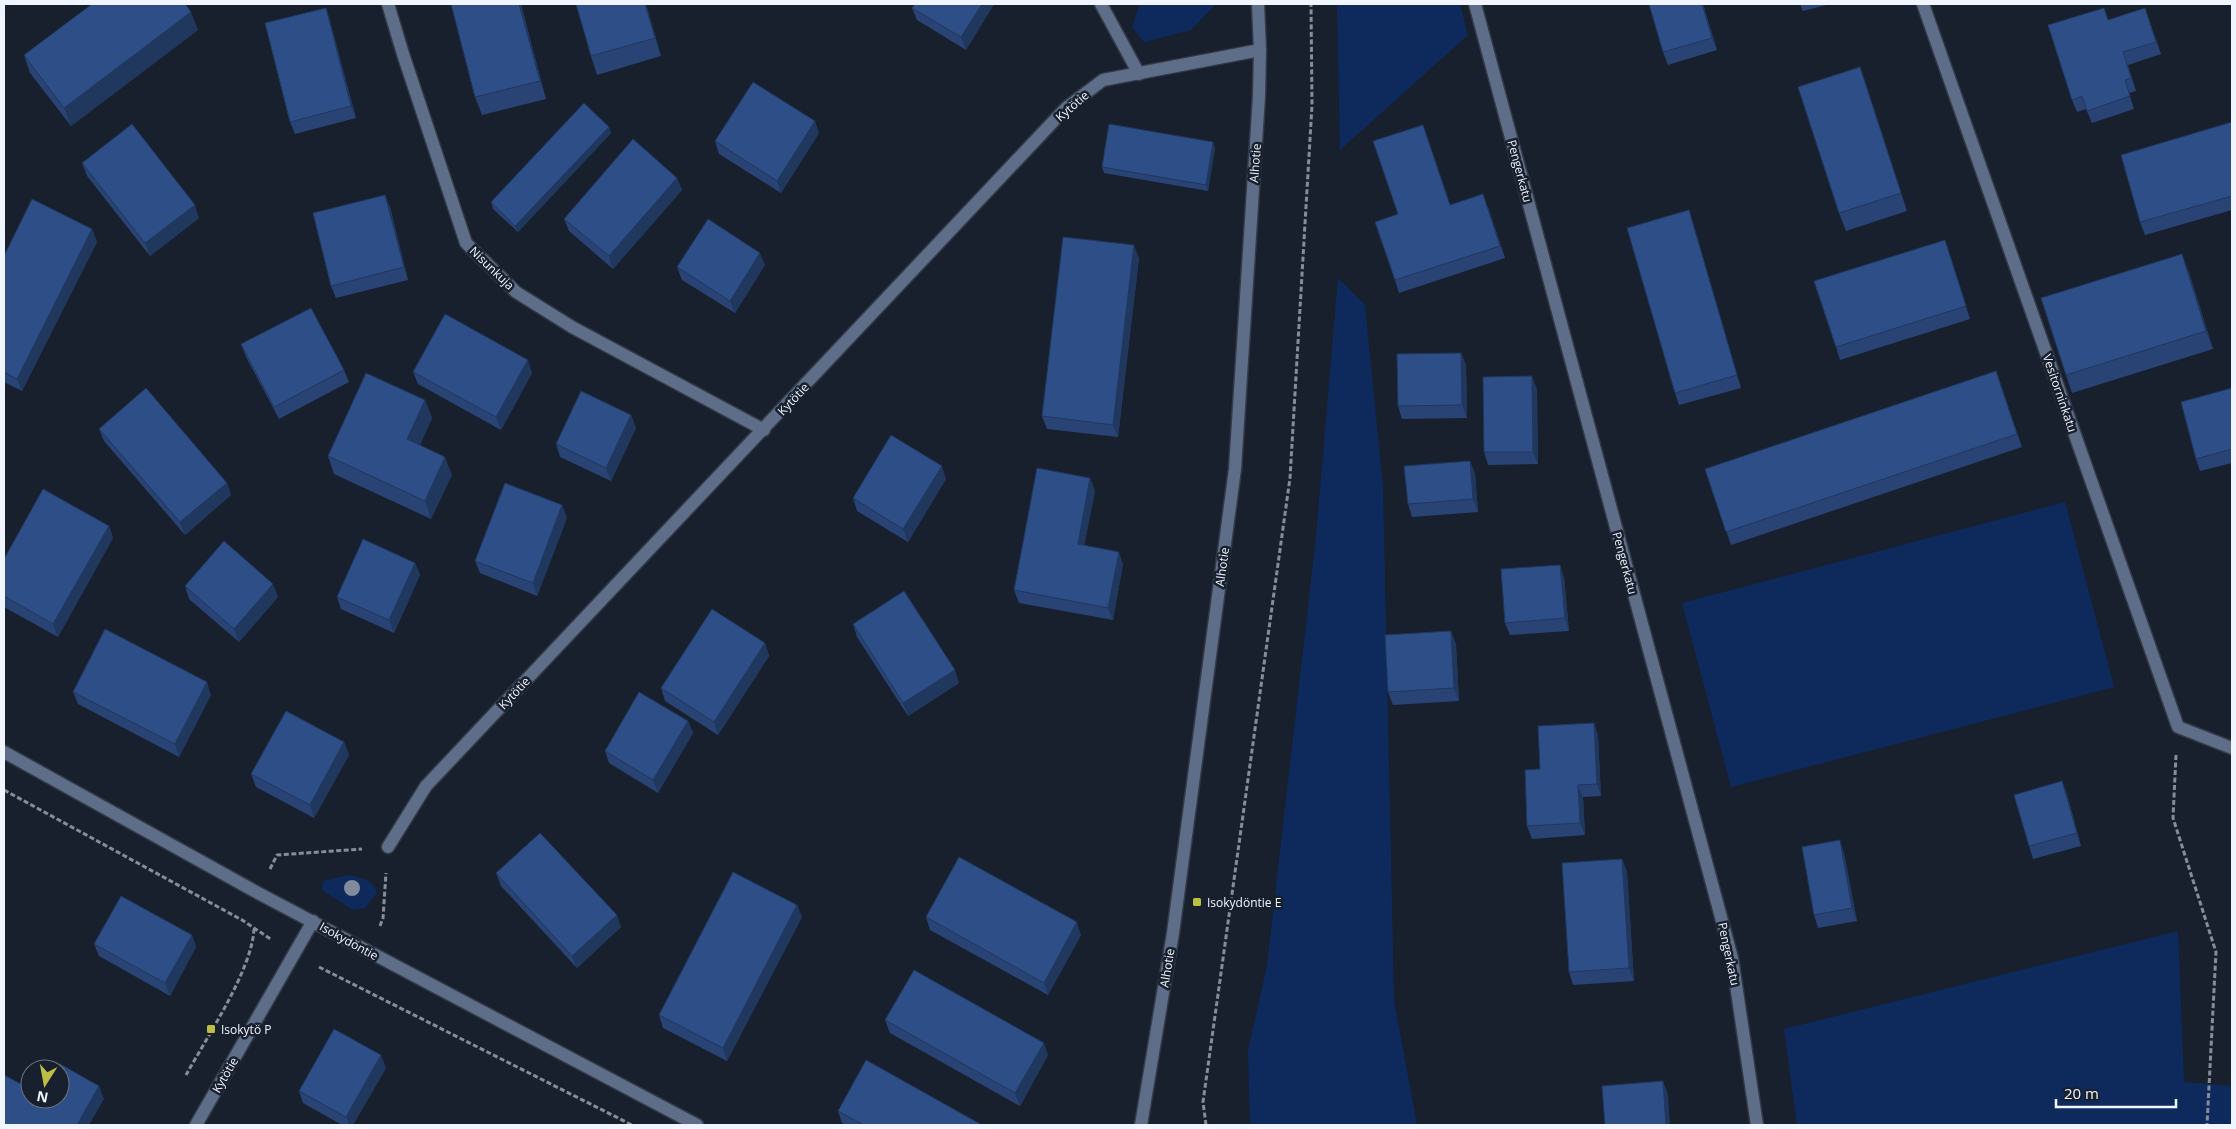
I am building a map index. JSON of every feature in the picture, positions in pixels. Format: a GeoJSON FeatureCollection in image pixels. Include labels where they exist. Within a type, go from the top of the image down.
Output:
{"type":"FeatureCollection","features":[{"type":"Feature","properties":{"kind":"street","name":"Nisunkuja"},"geometry":{"type":"LineString","coordinates":[[388,4],[466,243],[516,292],[572,326],[764,430]]}},
{"type":"Feature","properties":{"kind":"street"},"geometry":{"type":"LineString","coordinates":[[1101,4],[1139,74]]}},
{"type":"Feature","properties":{"kind":"street","name":"Alhotie"},"geometry":{"type":"LineString","coordinates":[[1141,1125],[1172,933],[1235,469],[1259,96],[1258,4]]}},
{"type":"Feature","properties":{"kind":"street","name":"Pengerkatu"},"geometry":{"type":"LineString","coordinates":[[1476,4],[1732,958],[1757,1125]]}},
{"type":"Feature","properties":{"kind":"street","name":"Vesitorninkatu"},"geometry":{"type":"LineString","coordinates":[[1923,4],[2178,727]]}},
{"type":"Feature","properties":{"kind":"street","name":"Kytötie"},"geometry":{"type":"LineString","coordinates":[[388,847],[426,786],[1066,108],[1103,80],[1260,50]]}},
{"type":"Feature","properties":{"kind":"street"},"geometry":{"type":"LineString","coordinates":[[2178,727],[2232,748]]}},
{"type":"Feature","properties":{"kind":"street","name":"Isokydöntie"},"geometry":{"type":"LineString","coordinates":[[4,752],[258,893],[697,1125]]}},
{"type":"Feature","properties":{"kind":"street","name":"Kytötie"},"geometry":{"type":"LineString","coordinates":[[196,1125],[313,921]]}},
{"type":"Feature","properties":{"kind":"path"},"geometry":{"type":"LineString","coordinates":[[1206,1125],[1203,1102],[1290,478],[1312,105],[1311,4]]}},
{"type":"Feature","properties":{"kind":"path"},"geometry":{"type":"LineString","coordinates":[[2178,727],[2173,818],[2216,952],[2207,1125]]}},
{"type":"Feature","properties":{"kind":"path"},"geometry":{"type":"LineString","coordinates":[[242,920],[277,855],[388,847],[383,918],[372,954],[357,987]]}},
{"type":"Feature","properties":{"kind":"path"},"geometry":{"type":"LineString","coordinates":[[186,1075],[239,979],[254,944],[254,930]]}},
{"type":"Feature","properties":{"kind":"shaded area"},"geometry":{"type":"Polygon","coordinates":[[[1140,4],[1216,4],[1191,30],[1144,42],[1132,27],[1140,4]]]}},
{"type":"Feature","properties":{"kind":"shaded area"},"geometry":{"type":"Polygon","coordinates":[[[1337,4],[1460,4],[1468,35],[1340,150],[1337,4]]]}},
{"type":"Feature","properties":{"kind":"shaded area"},"geometry":{"type":"Polygon","coordinates":[[[1338,278],[1365,305],[1383,488],[1394,1001],[1417,1125],[1250,1125],[1248,1050],[1267,966],[1316,537],[1338,278]]]}},
{"type":"Feature","properties":{"kind":"shaded area"},"geometry":{"type":"Polygon","coordinates":[[[2065,502],[2114,687],[1731,787],[1682,603],[2065,502]]]}},
{"type":"Feature","properties":{"kind":"shaded area"},"geometry":{"type":"Polygon","coordinates":[[[348,875],[366,880],[375,888],[377,893],[365,908],[353,910],[322,890],[323,881],[348,875]]]}},
{"type":"Feature","properties":{"kind":"shaded area"},"geometry":{"type":"Polygon","coordinates":[[[2178,931],[2184,1082],[2232,1086],[2232,1125],[1797,1125],[1784,1029],[2178,931]]]}},
{"type":"Feature","properties":{"kind":"building"},"geometry":{"type":"Polygon","coordinates":[[[92,4],[185,4],[191,12],[64,108],[24,55],[92,4]]]}},
{"type":"Feature","properties":{"kind":"building"},"geometry":{"type":"Polygon","coordinates":[[[451,4],[519,4],[540,81],[475,97],[451,4]]]}},
{"type":"Feature","properties":{"kind":"building"},"geometry":{"type":"Polygon","coordinates":[[[576,4],[645,4],[655,38],[591,56],[576,4]]]}},
{"type":"Feature","properties":{"kind":"building"},"geometry":{"type":"Polygon","coordinates":[[[915,4],[982,4],[961,37],[912,8],[915,4]]]}},
{"type":"Feature","properties":{"kind":"building"},"geometry":{"type":"Polygon","coordinates":[[[1649,4],[1702,4],[1712,38],[1663,52],[1649,4]]]}},
{"type":"Feature","properties":{"kind":"building"},"geometry":{"type":"Polygon","coordinates":[[[326,8],[351,106],[290,122],[265,23],[326,8]]]}},
{"type":"Feature","properties":{"kind":"building"},"geometry":{"type":"Polygon","coordinates":[[[2104,8],[2108,20],[2145,8],[2156,42],[2123,52],[2131,78],[2125,80],[2130,96],[2087,111],[2082,96],[2072,100],[2048,25],[2104,8]]]}},
{"type":"Feature","properties":{"kind":"building"},"geometry":{"type":"Polygon","coordinates":[[[1860,67],[1901,193],[1839,213],[1798,87],[1860,67]]]}},
{"type":"Feature","properties":{"kind":"building"},"geometry":{"type":"Polygon","coordinates":[[[753,82],[815,121],[777,181],[715,141],[753,82]]]}},
{"type":"Feature","properties":{"kind":"building"},"geometry":{"type":"Polygon","coordinates":[[[584,103],[609,127],[515,226],[491,202],[584,103]]]}},
{"type":"Feature","properties":{"kind":"building"},"geometry":{"type":"Polygon","coordinates":[[[2232,122],[2232,196],[2140,222],[2121,155],[2232,122]]]}},
{"type":"Feature","properties":{"kind":"building"},"geometry":{"type":"Polygon","coordinates":[[[132,124],[195,205],[145,243],[82,163],[132,124]]]}},
{"type":"Feature","properties":{"kind":"building"},"geometry":{"type":"Polygon","coordinates":[[[1109,124],[1213,142],[1206,185],[1102,167],[1109,124]]]}},
{"type":"Feature","properties":{"kind":"building"},"geometry":{"type":"Polygon","coordinates":[[[1423,125],[1450,205],[1483,194],[1500,246],[1395,280],[1375,222],[1398,214],[1373,141],[1423,125]]]}},
{"type":"Feature","properties":{"kind":"building"},"geometry":{"type":"Polygon","coordinates":[[[633,139],[677,178],[609,256],[564,219],[633,139]]]}},
{"type":"Feature","properties":{"kind":"building"},"geometry":{"type":"Polygon","coordinates":[[[385,195],[404,267],[331,286],[313,213],[385,195]]]}},
{"type":"Feature","properties":{"kind":"building"},"geometry":{"type":"Polygon","coordinates":[[[32,199],[92,229],[17,379],[4,372],[4,256],[32,199]]]}},
{"type":"Feature","properties":{"kind":"building"},"geometry":{"type":"Polygon","coordinates":[[[1689,210],[1737,375],[1675,393],[1627,228],[1689,210]]]}},
{"type":"Feature","properties":{"kind":"building"},"geometry":{"type":"Polygon","coordinates":[[[708,219],[760,253],[730,301],[677,267],[708,219]]]}},
{"type":"Feature","properties":{"kind":"building"},"geometry":{"type":"Polygon","coordinates":[[[1063,237],[1134,245],[1113,425],[1042,416],[1063,237]]]}},
{"type":"Feature","properties":{"kind":"building"},"geometry":{"type":"Polygon","coordinates":[[[1945,240],[1966,306],[1836,347],[1814,281],[1945,240]]]}},
{"type":"Feature","properties":{"kind":"building"},"geometry":{"type":"Polygon","coordinates":[[[2182,254],[2206,331],[2066,375],[2041,298],[2182,254]]]}},
{"type":"Feature","properties":{"kind":"building"},"geometry":{"type":"Polygon","coordinates":[[[311,308],[344,370],[274,407],[241,344],[311,308]]]}},
{"type":"Feature","properties":{"kind":"building"},"geometry":{"type":"Polygon","coordinates":[[[445,314],[528,360],[496,417],[413,372],[445,314]]]}},
{"type":"Feature","properties":{"kind":"building"},"geometry":{"type":"Polygon","coordinates":[[[1461,353],[1462,405],[1398,406],[1397,354],[1461,353]]]}},
{"type":"Feature","properties":{"kind":"building"},"geometry":{"type":"Polygon","coordinates":[[[1996,371],[2017,434],[1726,532],[1705,469],[1996,371]]]}},
{"type":"Feature","properties":{"kind":"building"},"geometry":{"type":"Polygon","coordinates":[[[366,373],[425,400],[407,439],[445,457],[425,501],[328,456],[366,373]]]}},
{"type":"Feature","properties":{"kind":"building"},"geometry":{"type":"Polygon","coordinates":[[[1532,376],[1533,452],[1484,452],[1483,377],[1532,376]]]}},
{"type":"Feature","properties":{"kind":"building"},"geometry":{"type":"Polygon","coordinates":[[[146,388],[227,483],[180,522],[99,429],[146,388]]]}},
{"type":"Feature","properties":{"kind":"building"},"geometry":{"type":"Polygon","coordinates":[[[2232,388],[2232,449],[2196,459],[2181,402],[2232,388]]]}},
{"type":"Feature","properties":{"kind":"building"},"geometry":{"type":"Polygon","coordinates":[[[581,391],[631,415],[606,468],[556,444],[581,391]]]}},
{"type":"Feature","properties":{"kind":"building"},"geometry":{"type":"Polygon","coordinates":[[[891,435],[942,466],[903,529],[853,498],[891,435]]]}},
{"type":"Feature","properties":{"kind":"building"},"geometry":{"type":"Polygon","coordinates":[[[1470,461],[1473,499],[1408,504],[1404,466],[1470,461]]]}},
{"type":"Feature","properties":{"kind":"building"},"geometry":{"type":"Polygon","coordinates":[[[1037,468],[1090,478],[1078,544],[1119,552],[1108,608],[1014,590],[1037,468]]]}},
{"type":"Feature","properties":{"kind":"building"},"geometry":{"type":"Polygon","coordinates":[[[505,483],[562,505],[533,583],[475,561],[505,483]]]}},
{"type":"Feature","properties":{"kind":"building"},"geometry":{"type":"Polygon","coordinates":[[[43,489],[109,526],[53,624],[4,596],[4,559],[43,489]]]}},
{"type":"Feature","properties":{"kind":"building"},"geometry":{"type":"Polygon","coordinates":[[[363,539],[415,563],[389,620],[337,597],[363,539]]]}},
{"type":"Feature","properties":{"kind":"building"},"geometry":{"type":"Polygon","coordinates":[[[224,541],[273,584],[234,629],[185,586],[224,541]]]}},
{"type":"Feature","properties":{"kind":"building"},"geometry":{"type":"Polygon","coordinates":[[[1560,565],[1565,618],[1505,623],[1501,569],[1560,565]]]}},
{"type":"Feature","properties":{"kind":"building"},"geometry":{"type":"Polygon","coordinates":[[[904,591],[955,670],[903,703],[853,624],[904,591]]]}},
{"type":"Feature","properties":{"kind":"building"},"geometry":{"type":"Polygon","coordinates":[[[712,609],[765,643],[714,722],[661,688],[712,609]]]}},
{"type":"Feature","properties":{"kind":"building"},"geometry":{"type":"Polygon","coordinates":[[[105,629],[207,682],[175,744],[73,692],[105,629]]]}},
{"type":"Feature","properties":{"kind":"building"},"geometry":{"type":"Polygon","coordinates":[[[1451,631],[1454,688],[1388,692],[1385,635],[1451,631]]]}},
{"type":"Feature","properties":{"kind":"building"},"geometry":{"type":"Polygon","coordinates":[[[639,692],[688,721],[653,780],[605,751],[639,692]]]}},
{"type":"Feature","properties":{"kind":"building"},"geometry":{"type":"Polygon","coordinates":[[[286,711],[344,742],[310,805],[251,774],[286,711]]]}},
{"type":"Feature","properties":{"kind":"building"},"geometry":{"type":"Polygon","coordinates":[[[1594,723],[1597,784],[1578,785],[1580,823],[1527,826],[1525,770],[1540,769],[1538,726],[1594,723]]]}},
{"type":"Feature","properties":{"kind":"building"},"geometry":{"type":"Polygon","coordinates":[[[2062,781],[2077,833],[2029,846],[2014,795],[2062,781]]]}},
{"type":"Feature","properties":{"kind":"building"},"geometry":{"type":"Polygon","coordinates":[[[540,833],[617,915],[572,956],[496,873],[540,833]]]}},
{"type":"Feature","properties":{"kind":"building"},"geometry":{"type":"Polygon","coordinates":[[[1840,840],[1852,908],[1814,915],[1802,847],[1840,840]]]}},
{"type":"Feature","properties":{"kind":"building"},"geometry":{"type":"Polygon","coordinates":[[[959,857],[1077,922],[1044,983],[926,917],[959,857]]]}},
{"type":"Feature","properties":{"kind":"building"},"geometry":{"type":"Polygon","coordinates":[[[1622,859],[1629,968],[1569,972],[1562,863],[1622,859]]]}},
{"type":"Feature","properties":{"kind":"building"},"geometry":{"type":"Polygon","coordinates":[[[733,872],[797,905],[723,1048],[659,1015],[733,872]]]}},
{"type":"Feature","properties":{"kind":"building"},"geometry":{"type":"Polygon","coordinates":[[[121,896],[192,935],[165,983],[94,944],[121,896]]]}},
{"type":"Feature","properties":{"kind":"building"},"geometry":{"type":"Polygon","coordinates":[[[914,970],[1044,1043],[1015,1093],[885,1020],[914,970]]]}},
{"type":"Feature","properties":{"kind":"building"},"geometry":{"type":"Polygon","coordinates":[[[334,1029],[381,1055],[346,1117],[299,1091],[334,1029]]]}},
{"type":"Feature","properties":{"kind":"building"},"geometry":{"type":"Polygon","coordinates":[[[866,1060],[982,1125],[864,1125],[838,1111],[866,1060]]]}},
{"type":"Feature","properties":{"kind":"building"},"geometry":{"type":"Polygon","coordinates":[[[70,1070],[99,1086],[77,1125],[4,1125],[4,1075],[20,1084],[20,1109],[70,1109],[70,1070]]]}},
{"type":"Feature","properties":{"kind":"building"},"geometry":{"type":"Polygon","coordinates":[[[1663,1081],[1666,1125],[1605,1125],[1602,1086],[1663,1081]]]}},
{"type":"Feature","properties":{"kind":"place","name":"Isokydöntie E"},"geometry":{"type":"Point","coordinates":[1197,902]}},
{"type":"Feature","properties":{"kind":"place","name":"Isokytö P"},"geometry":{"type":"Point","coordinates":[211,1029]}}]}
